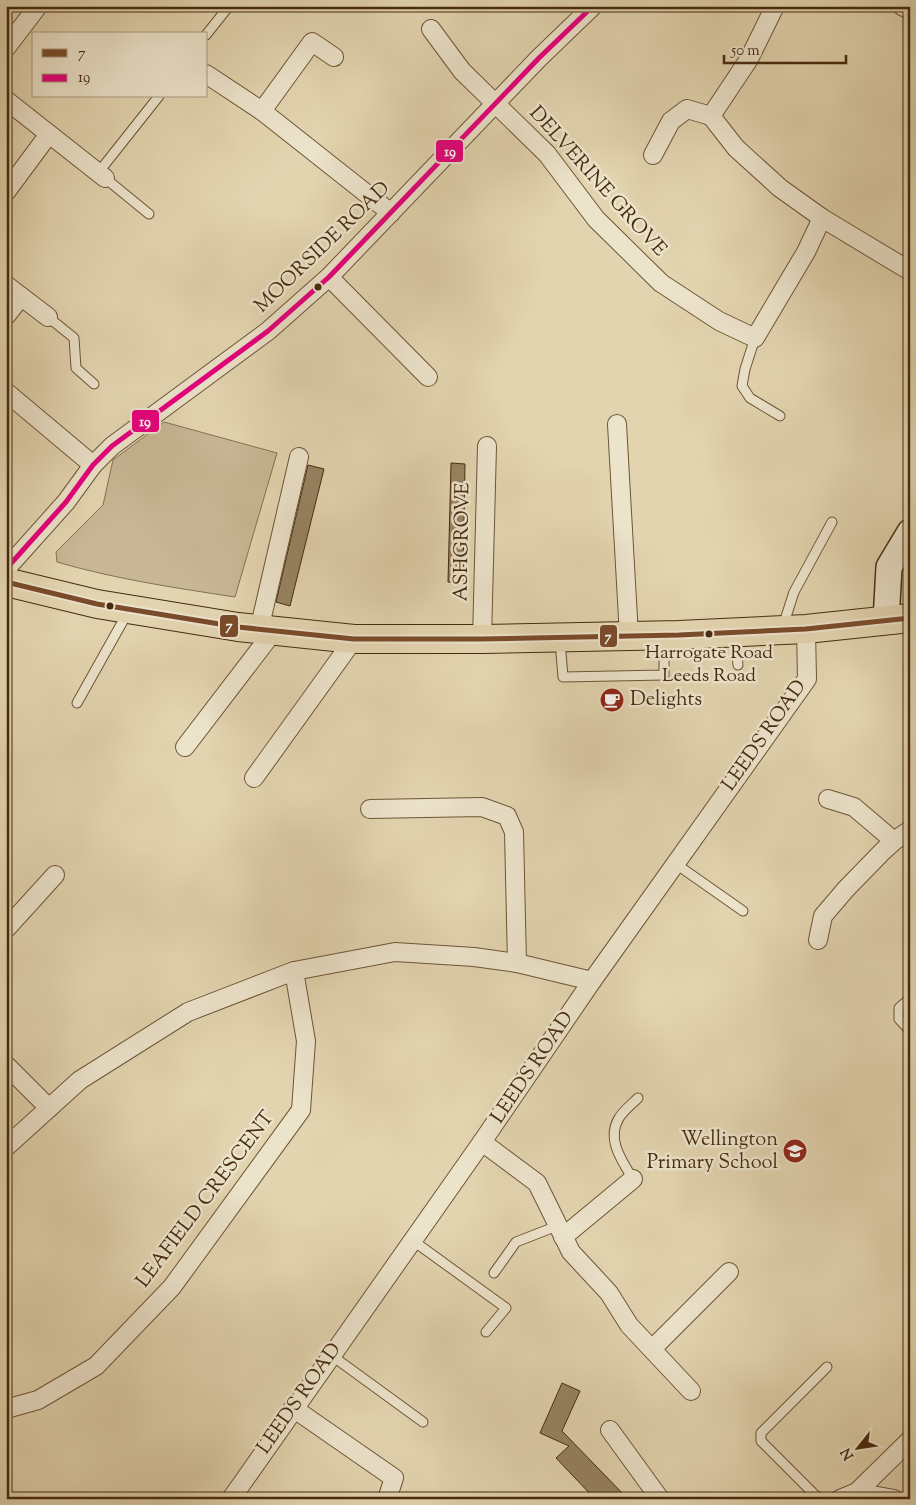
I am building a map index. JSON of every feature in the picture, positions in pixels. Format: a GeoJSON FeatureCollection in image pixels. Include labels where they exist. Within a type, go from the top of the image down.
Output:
{"type":"FeatureCollection","features":[{"type":"Feature","properties":{"kind":"highway"},"geometry":{"type":"LineString","coordinates":[[6,582],[129,610],[266,631],[354,639],[560,638],[664,635],[794,629],[898,620]]}},
{"type":"Feature","properties":{"kind":"street"},"geometry":{"type":"LineString","coordinates":[[6,48],[38,6]]}},
{"type":"Feature","properties":{"kind":"street","name":"MOORSIDE ROAD"},"geometry":{"type":"LineString","coordinates":[[6,569],[66,502],[93,465],[112,446],[268,331],[329,277],[540,58],[593,6]]}},
{"type":"Feature","properties":{"kind":"street"},"geometry":{"type":"LineString","coordinates":[[712,116],[749,59],[775,6]]}},
{"type":"Feature","properties":{"kind":"street"},"geometry":{"type":"LineString","coordinates":[[902,6],[910,10]]}},
{"type":"Feature","properties":{"kind":"street","name":"DELVERINE GROVE"},"geometry":{"type":"LineString","coordinates":[[431,29],[462,71],[547,154],[596,219],[661,284],[718,321],[755,338]]}},
{"type":"Feature","properties":{"kind":"street"},"geometry":{"type":"LineString","coordinates":[[262,111],[312,42],[334,57]]}},
{"type":"Feature","properties":{"kind":"street"},"geometry":{"type":"LineString","coordinates":[[208,75],[262,111],[391,213]]}},
{"type":"Feature","properties":{"kind":"street"},"geometry":{"type":"LineString","coordinates":[[6,100],[102,176]]}},
{"type":"Feature","properties":{"kind":"street"},"geometry":{"type":"LineString","coordinates":[[653,155],[671,122],[687,109],[712,116],[736,148],[780,188],[822,218],[910,271]]}},
{"type":"Feature","properties":{"kind":"street"},"geometry":{"type":"LineString","coordinates":[[6,192],[50,134]]}},
{"type":"Feature","properties":{"kind":"street"},"geometry":{"type":"LineString","coordinates":[[755,338],[806,252],[822,218]]}},
{"type":"Feature","properties":{"kind":"street"},"geometry":{"type":"LineString","coordinates":[[329,277],[428,377]]}},
{"type":"Feature","properties":{"kind":"street"},"geometry":{"type":"LineString","coordinates":[[6,286],[48,317]]}},
{"type":"Feature","properties":{"kind":"street"},"geometry":{"type":"LineString","coordinates":[[6,316],[21,297]]}},
{"type":"Feature","properties":{"kind":"street"},"geometry":{"type":"LineString","coordinates":[[6,392],[93,465]]}},
{"type":"Feature","properties":{"kind":"street"},"geometry":{"type":"LineString","coordinates":[[617,424],[629,636]]}},
{"type":"Feature","properties":{"kind":"street","name":"ASHGROVE"},"geometry":{"type":"LineString","coordinates":[[482,639],[487,446]]}},
{"type":"Feature","properties":{"kind":"street"},"geometry":{"type":"LineString","coordinates":[[185,748],[266,631],[299,457]]}},
{"type":"Feature","properties":{"kind":"street"},"geometry":{"type":"LineString","coordinates":[[898,620],[888,567],[910,532]]}},
{"type":"Feature","properties":{"kind":"street","name":"LEEDS ROAD"},"geometry":{"type":"LineString","coordinates":[[231,1499],[482,1142],[592,981],[808,679],[794,629]]}},
{"type":"Feature","properties":{"kind":"street"},"geometry":{"type":"LineString","coordinates":[[254,778],[354,639]]}},
{"type":"Feature","properties":{"kind":"street"},"geometry":{"type":"LineString","coordinates":[[828,799],[854,807],[894,841]]}},
{"type":"Feature","properties":{"kind":"street"},"geometry":{"type":"LineString","coordinates":[[370,809],[482,807],[507,816],[514,832],[517,963]]}},
{"type":"Feature","properties":{"kind":"street"},"geometry":{"type":"LineString","coordinates":[[818,940],[822,916],[894,841],[910,830]]}},
{"type":"Feature","properties":{"kind":"street"},"geometry":{"type":"LineString","coordinates":[[6,928],[55,875]]}},
{"type":"Feature","properties":{"kind":"street"},"geometry":{"type":"LineString","coordinates":[[6,1147],[80,1080],[188,1012],[294,971],[395,952],[474,957],[517,963],[592,981]]}},
{"type":"Feature","properties":{"kind":"street","name":"LEAFIELD CRESCENT"},"geometry":{"type":"LineString","coordinates":[[6,1409],[38,1400],[96,1366],[172,1287],[301,1110],[306,1041],[294,971]]}},
{"type":"Feature","properties":{"kind":"street"},"geometry":{"type":"LineString","coordinates":[[6,1066],[49,1108]]}},
{"type":"Feature","properties":{"kind":"street"},"geometry":{"type":"LineString","coordinates":[[482,1142],[538,1183],[571,1252],[609,1294],[629,1325],[691,1391]]}},
{"type":"Feature","properties":{"kind":"street"},"geometry":{"type":"LineString","coordinates":[[560,1231],[633,1180]]}},
{"type":"Feature","properties":{"kind":"street"},"geometry":{"type":"LineString","coordinates":[[652,1349],[729,1272]]}},
{"type":"Feature","properties":{"kind":"street"},"geometry":{"type":"LineString","coordinates":[[294,1408],[394,1478],[387,1499]]}},
{"type":"Feature","properties":{"kind":"street"},"geometry":{"type":"LineString","coordinates":[[610,1430],[660,1499]]}},
{"type":"Feature","properties":{"kind":"street"},"geometry":{"type":"LineString","coordinates":[[857,1495],[910,1440]]}},
{"type":"Feature","properties":{"kind":"street"},"geometry":{"type":"LineString","coordinates":[[840,1499],[857,1495],[894,1499]]}},
{"type":"Feature","properties":{"kind":"lane"},"geometry":{"type":"LineString","coordinates":[[208,32],[229,6]]}},
{"type":"Feature","properties":{"kind":"lane"},"geometry":{"type":"LineString","coordinates":[[149,214],[102,176],[157,98]]}},
{"type":"Feature","properties":{"kind":"lane"},"geometry":{"type":"LineString","coordinates":[[48,317],[74,338],[76,368],[94,384]]}},
{"type":"Feature","properties":{"kind":"lane"},"geometry":{"type":"LineString","coordinates":[[755,338],[745,369],[742,386],[750,398],[780,416]]}},
{"type":"Feature","properties":{"kind":"lane"},"geometry":{"type":"LineString","coordinates":[[794,629],[794,592],[832,522]]}},
{"type":"Feature","properties":{"kind":"lane"},"geometry":{"type":"LineString","coordinates":[[77,703],[129,610]]}},
{"type":"Feature","properties":{"kind":"lane"},"geometry":{"type":"LineString","coordinates":[[735,632],[738,665]]}},
{"type":"Feature","properties":{"kind":"lane"},"geometry":{"type":"LineString","coordinates":[[560,638],[563,677],[664,675],[664,635]]}},
{"type":"Feature","properties":{"kind":"lane"},"geometry":{"type":"LineString","coordinates":[[676,864],[742,911]]}},
{"type":"Feature","properties":{"kind":"lane"},"geometry":{"type":"LineString","coordinates":[[910,998],[899,1008],[899,1019],[910,1031]]}},
{"type":"Feature","properties":{"kind":"lane"},"geometry":{"type":"LineString","coordinates":[[633,1180],[614,1145],[615,1131],[619,1118],[638,1098]]}},
{"type":"Feature","properties":{"kind":"lane"},"geometry":{"type":"LineString","coordinates":[[494,1273],[516,1242],[560,1231]]}},
{"type":"Feature","properties":{"kind":"lane"},"geometry":{"type":"LineString","coordinates":[[412,1240],[506,1308],[486,1332]]}},
{"type":"Feature","properties":{"kind":"lane"},"geometry":{"type":"LineString","coordinates":[[331,1355],[423,1422]]}},
{"type":"Feature","properties":{"kind":"lane"},"geometry":{"type":"LineString","coordinates":[[819,1499],[762,1441],[761,1433],[827,1367]]}},
{"type":"Feature","properties":{"kind":"shaded area"},"geometry":{"type":"Polygon","coordinates":[[[164,422],[277,453],[235,597],[123,578],[57,562],[56,552],[103,505],[113,460],[164,422]]]}},
{"type":"Feature","properties":{"kind":"building"},"geometry":{"type":"Polygon","coordinates":[[[451,463],[465,464],[463,583],[448,582],[451,463]]]}},
{"type":"Feature","properties":{"kind":"building"},"geometry":{"type":"Polygon","coordinates":[[[308,465],[324,469],[290,606],[276,602],[308,465]]]}},
{"type":"Feature","properties":{"kind":"building"},"geometry":{"type":"Polygon","coordinates":[[[562,1383],[580,1391],[562,1431],[628,1499],[595,1499],[556,1458],[569,1446],[540,1433],[562,1383]]]}},
{"type":"Feature","properties":{"kind":"transit line","name":"19"},"geometry":{"type":"LineString","coordinates":[[6,569],[66,502],[93,465],[112,446],[268,331],[329,277],[539,58],[593,6]]}},
{"type":"Feature","properties":{"kind":"transit line","name":"7"},"geometry":{"type":"LineString","coordinates":[[6,582],[97,604],[238,627],[354,639],[482,639],[679,635],[806,629],[910,618]]}},
{"type":"Feature","properties":{"kind":"place","name":"Harrogate Road Leeds Road"},"geometry":{"type":"Point","coordinates":[709,634]}},
{"type":"Feature","properties":{"kind":"place","name":"Delights"},"geometry":{"type":"Point","coordinates":[612,700]}},
{"type":"Feature","properties":{"kind":"place","name":"Wellington Primary School"},"geometry":{"type":"Point","coordinates":[795,1151]}}]}
